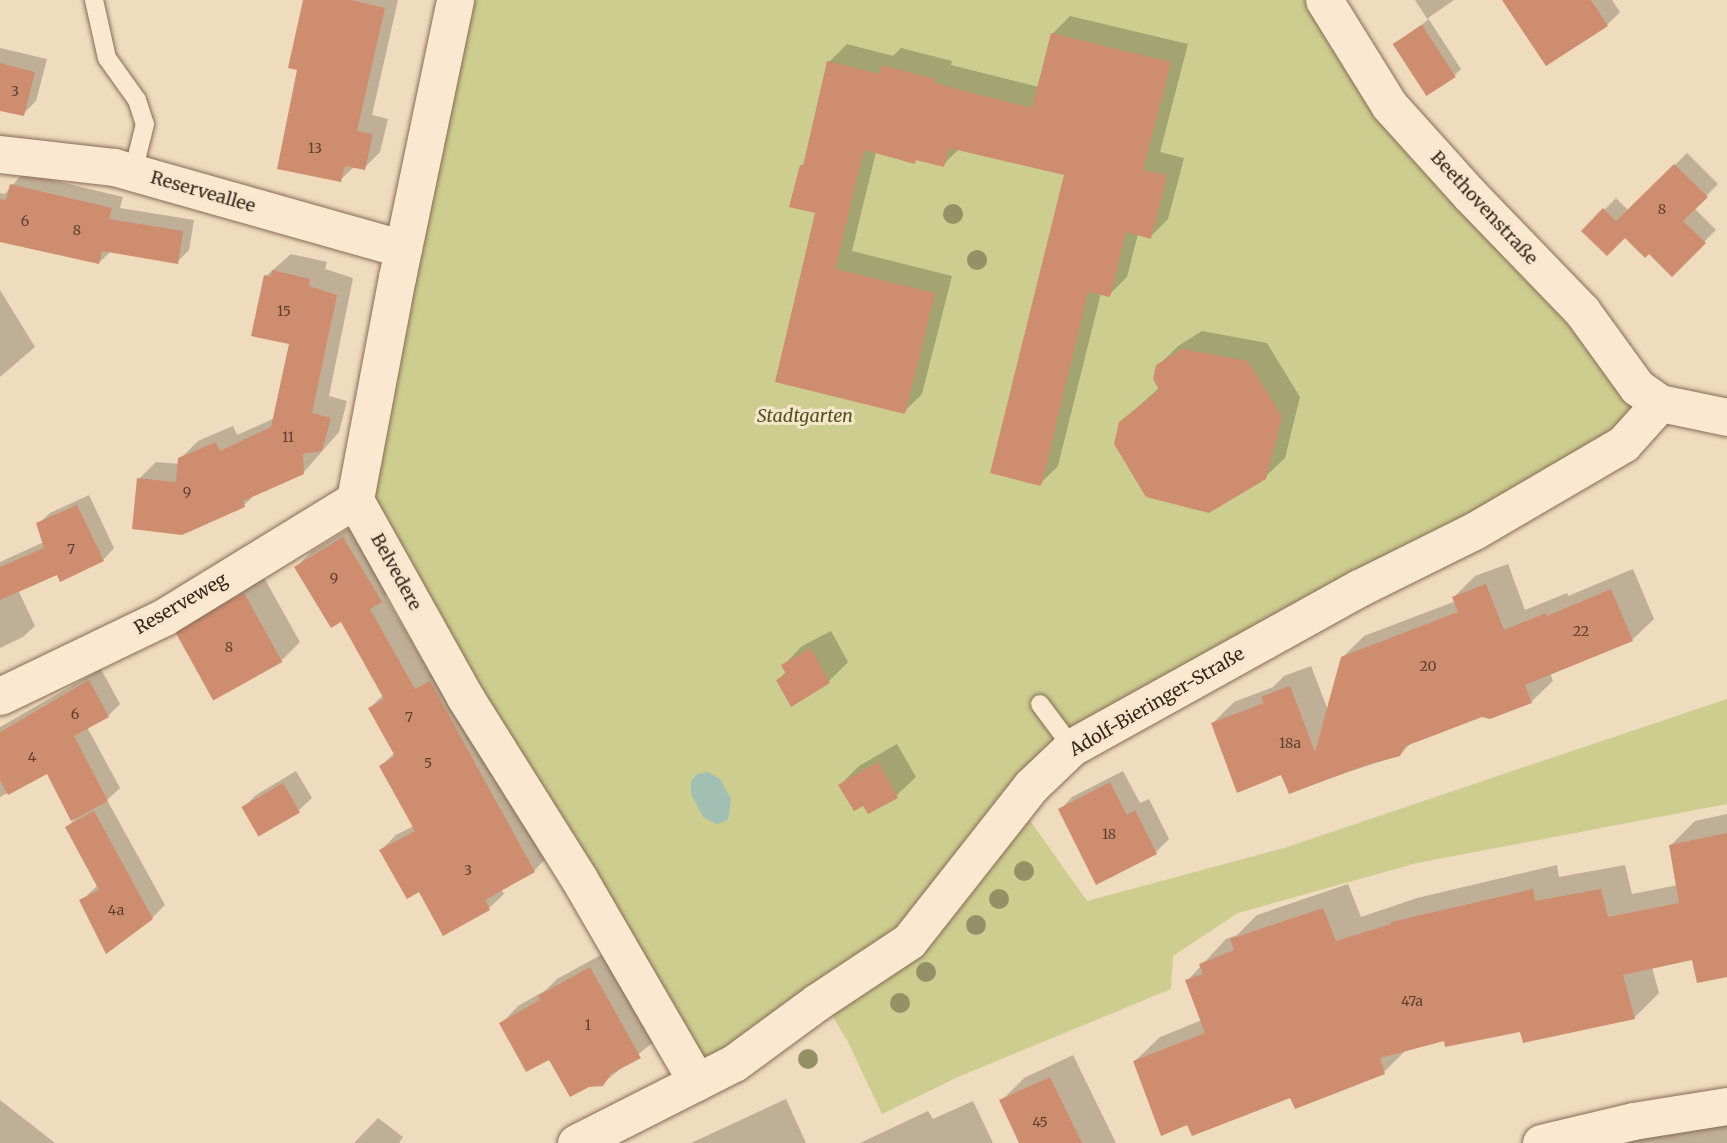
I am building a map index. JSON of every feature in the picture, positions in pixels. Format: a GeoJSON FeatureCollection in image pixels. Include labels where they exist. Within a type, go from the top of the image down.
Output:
{"type":"FeatureCollection","features":[{"type":"Feature","properties":{"kind":"street"},"geometry":{"type":"LineString","coordinates":[[355,500],[403,249],[455,0]]}},
{"type":"Feature","properties":{"kind":"street","name":"Beethovenstraße"},"geometry":{"type":"LineString","coordinates":[[1324,0],[1389,105],[1470,195],[1582,311],[1637,387],[1660,403]]}},
{"type":"Feature","properties":{"kind":"street","name":"Reserveallee"},"geometry":{"type":"LineString","coordinates":[[0,154],[114,167],[403,249]]}},
{"type":"Feature","properties":{"kind":"street"},"geometry":{"type":"LineString","coordinates":[[1660,403],[1727,417]]}},
{"type":"Feature","properties":{"kind":"street","name":"Adolf-Bieringer-Straße"},"geometry":{"type":"LineString","coordinates":[[576,1143],[734,1063],[817,1002],[909,941],[1031,786],[1072,747],[1359,588],[1474,531],[1623,444],[1660,403]]}},
{"type":"Feature","properties":{"kind":"street","name":"Reserveweg"},"geometry":{"type":"LineString","coordinates":[[0,696],[164,617],[355,500]]}},
{"type":"Feature","properties":{"kind":"street","name":"Belvedere"},"geometry":{"type":"LineString","coordinates":[[355,500],[465,696],[578,877],[697,1082]]}},
{"type":"Feature","properties":{"kind":"street"},"geometry":{"type":"LineString","coordinates":[[1541,1143],[1633,1121],[1727,1106]]}},
{"type":"Feature","properties":{"kind":"lane"},"geometry":{"type":"LineString","coordinates":[[94,0],[107,58],[137,100],[145,124],[134,172]]}},
{"type":"Feature","properties":{"kind":"lane"},"geometry":{"type":"LineString","coordinates":[[1040,704],[1072,747]]}},
{"type":"Feature","properties":{"kind":"green space","name":"Stadtgarten"},"geometry":{"type":"Polygon","coordinates":[[[444,0],[1315,0],[1575,319],[1635,410],[1612,442],[1014,798],[1087,901],[1284,848],[1727,699],[1727,804],[1417,863],[1238,913],[1173,956],[1171,989],[958,1077],[882,1114],[848,1042],[824,1002],[702,1067],[368,501],[444,0]]]}},
{"type":"Feature","properties":{"kind":"shaded area"},"geometry":{"type":"Polygon","coordinates":[[[708,772],[720,779],[731,799],[728,820],[717,824],[703,817],[691,794],[691,782],[697,774],[708,772]]]}},
{"type":"Feature","properties":{"kind":"building"},"geometry":{"type":"Polygon","coordinates":[[[303,0],[351,0],[385,8],[357,131],[373,134],[365,170],[345,166],[341,182],[277,169],[297,70],[288,68],[303,0]]]}},
{"type":"Feature","properties":{"kind":"building"},"geometry":{"type":"Polygon","coordinates":[[[1502,0],[1591,0],[1608,26],[1546,66],[1502,0]]]}},
{"type":"Feature","properties":{"kind":"building"},"geometry":{"type":"Polygon","coordinates":[[[1422,25],[1456,77],[1426,96],[1393,44],[1422,25]]]}},
{"type":"Feature","properties":{"kind":"building"},"geometry":{"type":"Polygon","coordinates":[[[1051,33],[1171,62],[1143,170],[1167,175],[1151,239],[1126,232],[1110,297],[1088,292],[1041,486],[990,473],[1064,175],[949,148],[944,167],[916,160],[915,164],[864,150],[835,269],[935,293],[905,414],[775,382],[815,213],[789,207],[800,165],[803,166],[827,61],[879,74],[881,65],[935,79],[934,83],[1032,108],[1051,33]]]}},
{"type":"Feature","properties":{"kind":"building"},"geometry":{"type":"Polygon","coordinates":[[[0,63],[35,72],[24,116],[0,111],[0,63]]]}},
{"type":"Feature","properties":{"kind":"building"},"geometry":{"type":"Polygon","coordinates":[[[1674,164],[1708,197],[1683,221],[1706,243],[1672,277],[1649,254],[1645,258],[1625,238],[1607,256],[1581,231],[1603,208],[1616,221],[1674,164]]]}},
{"type":"Feature","properties":{"kind":"building"},"geometry":{"type":"Polygon","coordinates":[[[10,184],[112,208],[109,219],[183,231],[178,264],[102,251],[99,264],[0,242],[0,199],[6,200],[10,184]]]}},
{"type":"Feature","properties":{"kind":"building"},"geometry":{"type":"Polygon","coordinates":[[[272,270],[310,279],[309,286],[337,295],[312,413],[331,418],[322,451],[303,454],[304,474],[243,501],[245,507],[182,535],[132,529],[137,478],[176,482],[178,458],[216,442],[220,451],[271,427],[289,344],[251,336],[264,275],[271,277],[272,270]]]}},
{"type":"Feature","properties":{"kind":"building"},"geometry":{"type":"Polygon","coordinates":[[[1182,349],[1248,361],[1282,417],[1266,479],[1209,513],[1146,497],[1114,444],[1119,422],[1159,390],[1153,379],[1156,365],[1182,349]]]}},
{"type":"Feature","properties":{"kind":"building"},"geometry":{"type":"Polygon","coordinates":[[[77,505],[104,561],[60,582],[57,575],[0,600],[0,567],[44,548],[36,523],[77,505]]]}},
{"type":"Feature","properties":{"kind":"building"},"geometry":{"type":"Polygon","coordinates":[[[343,537],[382,602],[370,609],[415,689],[430,681],[535,872],[485,900],[490,910],[443,936],[419,892],[407,899],[379,850],[415,831],[379,766],[395,756],[368,708],[384,699],[341,622],[331,628],[294,567],[343,537]]]}},
{"type":"Feature","properties":{"kind":"building"},"geometry":{"type":"Polygon","coordinates":[[[1486,584],[1504,630],[1546,613],[1547,616],[1611,589],[1633,641],[1525,685],[1532,703],[1490,719],[1482,717],[1406,746],[1400,756],[1363,766],[1289,794],[1281,775],[1237,793],[1211,723],[1264,703],[1261,697],[1290,686],[1315,752],[1341,657],[1458,612],[1452,597],[1486,584]]]}},
{"type":"Feature","properties":{"kind":"building"},"geometry":{"type":"Polygon","coordinates":[[[244,593],[282,662],[213,700],[175,631],[244,593]]]}},
{"type":"Feature","properties":{"kind":"building"},"geometry":{"type":"Polygon","coordinates":[[[811,648],[830,683],[791,707],[776,680],[786,674],[781,665],[811,648]]]}},
{"type":"Feature","properties":{"kind":"building"},"geometry":{"type":"Polygon","coordinates":[[[89,680],[109,717],[74,736],[108,801],[71,821],[47,774],[8,795],[0,780],[0,732],[89,680]]]}},
{"type":"Feature","properties":{"kind":"building"},"geometry":{"type":"Polygon","coordinates":[[[878,762],[898,798],[868,814],[863,806],[854,811],[838,785],[878,762]]]}},
{"type":"Feature","properties":{"kind":"building"},"geometry":{"type":"Polygon","coordinates":[[[1110,782],[1127,815],[1135,810],[1157,854],[1096,885],[1058,809],[1110,782]]]}},
{"type":"Feature","properties":{"kind":"building"},"geometry":{"type":"Polygon","coordinates":[[[283,783],[300,812],[258,836],[241,807],[283,783]]]}},
{"type":"Feature","properties":{"kind":"building"},"geometry":{"type":"Polygon","coordinates":[[[94,811],[153,919],[106,954],[79,900],[99,890],[65,827],[94,811]]]}},
{"type":"Feature","properties":{"kind":"building"},"geometry":{"type":"Polygon","coordinates":[[[1727,833],[1727,977],[1697,983],[1692,960],[1623,975],[1635,1019],[1523,1043],[1520,1032],[1445,1047],[1444,1041],[1380,1058],[1385,1074],[1295,1109],[1290,1098],[1192,1136],[1187,1125],[1161,1136],[1133,1061],[1205,1033],[1185,980],[1203,974],[1199,964],[1234,950],[1230,939],[1323,908],[1336,941],[1391,922],[1533,889],[1535,901],[1601,889],[1608,917],[1679,903],[1669,845],[1727,833]]]}},
{"type":"Feature","properties":{"kind":"building"},"geometry":{"type":"Polygon","coordinates":[[[590,967],[641,1058],[611,1074],[603,1086],[589,1087],[570,1097],[549,1060],[526,1072],[499,1023],[540,1000],[538,996],[590,967]]]}},
{"type":"Feature","properties":{"kind":"building"},"geometry":{"type":"Polygon","coordinates":[[[1050,1077],[1082,1143],[1019,1143],[999,1100],[1050,1077]]]}}]}
